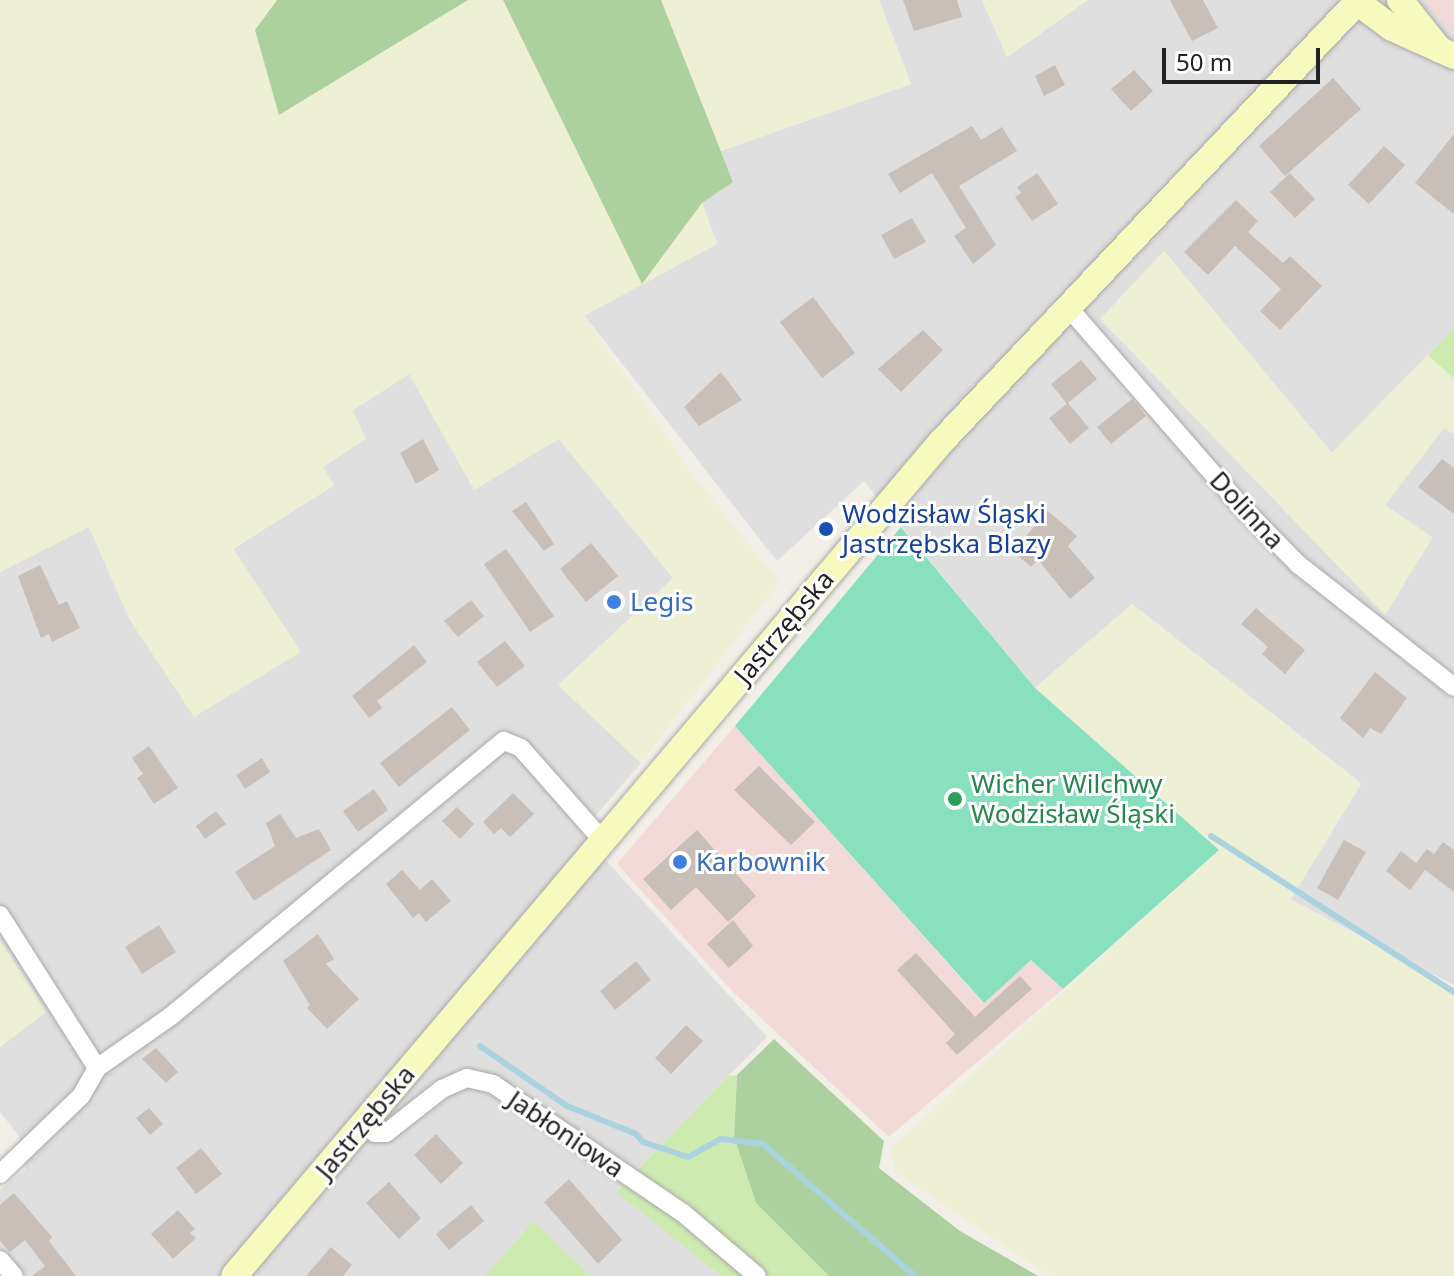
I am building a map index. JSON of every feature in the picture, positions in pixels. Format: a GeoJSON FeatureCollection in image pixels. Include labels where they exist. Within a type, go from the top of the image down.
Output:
{"type":"FeatureCollection","features":[{"type":"Feature","properties":{"kind":"main road"},"geometry":{"type":"LineString","coordinates":[[1400,0],[1447,52]]}},
{"type":"Feature","properties":{"kind":"main road"},"geometry":{"type":"LineString","coordinates":[[1358,1],[1392,28],[1447,52]]}},
{"type":"Feature","properties":{"kind":"main road","name":"Jastrzębska"},"geometry":{"type":"LineString","coordinates":[[234,1276],[894,497],[1067,306],[1358,1]]}},
{"type":"Feature","properties":{"kind":"street","name":"Dolinna"},"geometry":{"type":"LineString","coordinates":[[1067,306],[1238,503],[1299,565],[1454,687]]}},
{"type":"Feature","properties":{"kind":"street"},"geometry":{"type":"LineString","coordinates":[[0,1174],[81,1096],[97,1068],[171,1016],[504,741],[521,748],[603,841]]}},
{"type":"Feature","properties":{"kind":"street"},"geometry":{"type":"LineString","coordinates":[[0,915],[97,1068]]}},
{"type":"Feature","properties":{"kind":"street","name":"Jabłoniowa"},"geometry":{"type":"LineString","coordinates":[[364,1123],[375,1133],[386,1133],[442,1089],[467,1078],[493,1084],[683,1213],[757,1276]]}},
{"type":"Feature","properties":{"kind":"street"},"geometry":{"type":"LineString","coordinates":[[0,1260],[14,1276]]}},
{"type":"Feature","properties":{"kind":"shaded area"},"geometry":{"type":"Polygon","coordinates":[[[879,0],[982,0],[1007,57],[1088,0],[1440,0],[1454,21],[1454,328],[1332,453],[1165,252],[1385,615],[1432,538],[1385,505],[1444,427],[1454,434],[1454,985],[1290,899],[1361,783],[1132,604],[1035,688],[864,481],[777,561],[584,315],[717,244],[702,203],[733,182],[721,151],[911,84],[879,0]]]}},
{"type":"Feature","properties":{"kind":"shaded area"},"geometry":{"type":"Polygon","coordinates":[[[1425,0],[1454,0],[1454,34],[1437,17],[1425,0]]]}},
{"type":"Feature","properties":{"kind":"shaded area"},"geometry":{"type":"Polygon","coordinates":[[[409,374],[558,438],[673,578],[559,685],[641,763],[581,833],[767,1037],[616,1191],[721,1276],[591,1276],[533,1221],[485,1276],[0,1276],[0,1190],[26,1169],[19,1136],[0,1112],[0,1047],[46,1012],[0,940],[0,572],[89,527],[130,620],[195,717],[233,549],[333,486],[323,467],[352,411],[409,374]]]}},
{"type":"Feature","properties":{"kind":"shaded area"},"geometry":{"type":"Polygon","coordinates":[[[735,726],[983,1003],[1031,960],[1063,989],[889,1137],[732,991],[617,864],[735,726]]]}},
{"type":"Feature","properties":{"kind":"green space"},"geometry":{"type":"Polygon","coordinates":[[[0,0],[277,0],[255,30],[279,115],[468,0],[503,0],[642,283],[702,203],[717,244],[584,316],[697,480],[780,582],[641,763],[558,685],[673,578],[559,439],[474,490],[409,374],[352,410],[366,439],[323,467],[334,485],[233,548],[301,652],[194,717],[130,620],[89,527],[0,572],[0,0]]]}},
{"type":"Feature","properties":{"kind":"green space"},"geometry":{"type":"Polygon","coordinates":[[[277,0],[468,0],[279,115],[255,30],[277,0]]]}},
{"type":"Feature","properties":{"kind":"green space"},"geometry":{"type":"Polygon","coordinates":[[[503,0],[661,0],[733,182],[702,203],[642,284],[503,0]]]}},
{"type":"Feature","properties":{"kind":"green space"},"geometry":{"type":"Polygon","coordinates":[[[661,0],[879,0],[911,84],[721,151],[661,0]]]}},
{"type":"Feature","properties":{"kind":"green space"},"geometry":{"type":"Polygon","coordinates":[[[982,0],[1088,0],[1007,57],[982,0]]]}},
{"type":"Feature","properties":{"kind":"green space"},"geometry":{"type":"Polygon","coordinates":[[[1164,251],[1332,453],[1428,355],[1454,379],[1454,434],[1444,428],[1385,505],[1432,537],[1385,615],[1100,319],[1164,251]]]}},
{"type":"Feature","properties":{"kind":"green space"},"geometry":{"type":"Polygon","coordinates":[[[1454,328],[1454,379],[1428,355],[1454,328]]]}},
{"type":"Feature","properties":{"kind":"green space","name":"Wicher Wilchwy Wodzisław Śląski"},"geometry":{"type":"Polygon","coordinates":[[[901,527],[1035,688],[1219,850],[1063,989],[1031,960],[984,1003],[735,726],[901,527]]]}},
{"type":"Feature","properties":{"kind":"green space"},"geometry":{"type":"Polygon","coordinates":[[[1132,604],[1361,784],[1291,899],[1454,990],[1454,1276],[1049,1276],[894,1171],[891,1148],[1219,850],[1035,688],[1132,604]]]}},
{"type":"Feature","properties":{"kind":"green space"},"geometry":{"type":"Polygon","coordinates":[[[0,940],[46,1012],[0,1047],[0,940]]]}},
{"type":"Feature","properties":{"kind":"green space"},"geometry":{"type":"Polygon","coordinates":[[[774,1039],[884,1141],[879,1168],[960,1231],[1038,1276],[829,1276],[756,1203],[734,1137],[737,1075],[774,1039]]]}},
{"type":"Feature","properties":{"kind":"green space"},"geometry":{"type":"Polygon","coordinates":[[[737,1075],[734,1137],[756,1203],[829,1276],[721,1276],[616,1192],[728,1076],[737,1075]]]}},
{"type":"Feature","properties":{"kind":"green space"},"geometry":{"type":"Polygon","coordinates":[[[533,1221],[591,1276],[485,1276],[533,1221]]]}},
{"type":"Feature","properties":{"kind":"building"},"geometry":{"type":"Polygon","coordinates":[[[903,0],[957,0],[962,17],[914,31],[903,0]]]}},
{"type":"Feature","properties":{"kind":"building"},"geometry":{"type":"Polygon","coordinates":[[[1170,0],[1203,0],[1218,28],[1192,41],[1170,0]]]}},
{"type":"Feature","properties":{"kind":"building"},"geometry":{"type":"Polygon","coordinates":[[[1055,65],[1065,85],[1044,96],[1035,76],[1055,65]]]}},
{"type":"Feature","properties":{"kind":"building"},"geometry":{"type":"Polygon","coordinates":[[[1134,70],[1153,91],[1131,111],[1111,89],[1134,70]]]}},
{"type":"Feature","properties":{"kind":"building"},"geometry":{"type":"Polygon","coordinates":[[[1333,78],[1361,109],[1285,176],[1259,146],[1333,78]]]}},
{"type":"Feature","properties":{"kind":"building"},"geometry":{"type":"Polygon","coordinates":[[[972,126],[981,140],[1002,127],[1017,151],[959,186],[996,245],[973,264],[954,236],[966,228],[932,173],[900,193],[888,174],[972,126]]]}},
{"type":"Feature","properties":{"kind":"building"},"geometry":{"type":"Polygon","coordinates":[[[1454,134],[1454,214],[1415,183],[1454,134]]]}},
{"type":"Feature","properties":{"kind":"building"},"geometry":{"type":"Polygon","coordinates":[[[1384,146],[1405,165],[1369,204],[1348,185],[1384,146]]]}},
{"type":"Feature","properties":{"kind":"building"},"geometry":{"type":"Polygon","coordinates":[[[1037,173],[1058,204],[1032,221],[1015,197],[1021,193],[1017,187],[1037,173]]]}},
{"type":"Feature","properties":{"kind":"building"},"geometry":{"type":"Polygon","coordinates":[[[1290,173],[1315,199],[1295,218],[1270,192],[1290,173]]]}},
{"type":"Feature","properties":{"kind":"building"},"geometry":{"type":"Polygon","coordinates":[[[1236,200],[1258,221],[1248,232],[1283,263],[1290,256],[1322,286],[1280,330],[1260,311],[1281,289],[1235,246],[1208,275],[1184,252],[1236,200]]]}},
{"type":"Feature","properties":{"kind":"building"},"geometry":{"type":"Polygon","coordinates":[[[912,218],[926,242],[894,259],[881,235],[912,218]]]}},
{"type":"Feature","properties":{"kind":"building"},"geometry":{"type":"Polygon","coordinates":[[[813,297],[855,353],[822,378],[780,322],[813,297]]]}},
{"type":"Feature","properties":{"kind":"building"},"geometry":{"type":"Polygon","coordinates":[[[923,330],[943,350],[901,392],[878,369],[923,330]]]}},
{"type":"Feature","properties":{"kind":"building"},"geometry":{"type":"Polygon","coordinates":[[[1081,360],[1097,379],[1068,403],[1089,428],[1070,444],[1049,418],[1067,404],[1051,384],[1081,360]]]}},
{"type":"Feature","properties":{"kind":"building"},"geometry":{"type":"Polygon","coordinates":[[[721,372],[742,400],[699,426],[684,407],[721,372]]]}},
{"type":"Feature","properties":{"kind":"building"},"geometry":{"type":"Polygon","coordinates":[[[1132,399],[1146,416],[1111,444],[1097,427],[1132,399]]]}},
{"type":"Feature","properties":{"kind":"building"},"geometry":{"type":"Polygon","coordinates":[[[423,439],[439,470],[416,484],[400,453],[423,439]]]}},
{"type":"Feature","properties":{"kind":"building"},"geometry":{"type":"Polygon","coordinates":[[[1442,459],[1454,468],[1454,514],[1418,487],[1442,459]]]}},
{"type":"Feature","properties":{"kind":"building"},"geometry":{"type":"Polygon","coordinates":[[[526,502],[554,544],[544,551],[512,511],[526,502]]]}},
{"type":"Feature","properties":{"kind":"building"},"geometry":{"type":"Polygon","coordinates":[[[1048,511],[1077,536],[1068,546],[1095,578],[1070,599],[1038,560],[1031,567],[1013,551],[1048,511]]]}},
{"type":"Feature","properties":{"kind":"building"},"geometry":{"type":"Polygon","coordinates":[[[591,543],[618,576],[586,602],[560,569],[591,543]]]}},
{"type":"Feature","properties":{"kind":"building"},"geometry":{"type":"Polygon","coordinates":[[[506,549],[554,616],[530,632],[484,564],[506,549]]]}},
{"type":"Feature","properties":{"kind":"building"},"geometry":{"type":"Polygon","coordinates":[[[40,565],[59,605],[67,601],[80,628],[52,642],[49,634],[41,638],[18,576],[40,565]]]}},
{"type":"Feature","properties":{"kind":"building"},"geometry":{"type":"Polygon","coordinates":[[[471,600],[484,616],[458,637],[444,621],[471,600]]]}},
{"type":"Feature","properties":{"kind":"building"},"geometry":{"type":"Polygon","coordinates":[[[1256,608],[1305,650],[1285,674],[1262,654],[1268,647],[1241,624],[1256,608]]]}},
{"type":"Feature","properties":{"kind":"building"},"geometry":{"type":"Polygon","coordinates":[[[505,641],[525,666],[497,687],[477,662],[505,641]]]}},
{"type":"Feature","properties":{"kind":"building"},"geometry":{"type":"Polygon","coordinates":[[[414,645],[427,662],[377,701],[382,708],[369,718],[352,696],[414,645]]]}},
{"type":"Feature","properties":{"kind":"building"},"geometry":{"type":"Polygon","coordinates":[[[1375,672],[1407,698],[1381,734],[1370,728],[1363,738],[1340,718],[1375,672]]]}},
{"type":"Feature","properties":{"kind":"building"},"geometry":{"type":"Polygon","coordinates":[[[452,707],[470,730],[399,787],[380,763],[452,707]]]}},
{"type":"Feature","properties":{"kind":"building"},"geometry":{"type":"Polygon","coordinates":[[[149,746],[178,788],[154,804],[137,778],[143,774],[132,758],[149,746]]]}},
{"type":"Feature","properties":{"kind":"building"},"geometry":{"type":"Polygon","coordinates":[[[262,758],[270,772],[245,789],[236,775],[262,758]]]}},
{"type":"Feature","properties":{"kind":"building"},"geometry":{"type":"Polygon","coordinates":[[[759,766],[815,822],[791,845],[734,790],[759,766]]]}},
{"type":"Feature","properties":{"kind":"building"},"geometry":{"type":"Polygon","coordinates":[[[374,789],[388,810],[358,832],[343,811],[374,789]]]}},
{"type":"Feature","properties":{"kind":"building"},"geometry":{"type":"Polygon","coordinates":[[[513,793],[534,814],[510,837],[501,828],[494,834],[483,822],[513,793]]]}},
{"type":"Feature","properties":{"kind":"building"},"geometry":{"type":"Polygon","coordinates":[[[457,807],[474,824],[460,839],[442,821],[457,807]]]}},
{"type":"Feature","properties":{"kind":"building"},"geometry":{"type":"Polygon","coordinates":[[[216,811],[226,824],[205,839],[196,826],[216,811]]]}},
{"type":"Feature","properties":{"kind":"building"},"geometry":{"type":"Polygon","coordinates":[[[280,814],[296,838],[319,829],[331,850],[254,901],[235,872],[275,846],[266,823],[280,814]]]}},
{"type":"Feature","properties":{"kind":"building"},"geometry":{"type":"Polygon","coordinates":[[[697,830],[756,896],[728,922],[696,887],[671,910],[643,879],[697,830]]]}},
{"type":"Feature","properties":{"kind":"building"},"geometry":{"type":"Polygon","coordinates":[[[1344,840],[1366,852],[1338,900],[1317,888],[1344,840]]]}},
{"type":"Feature","properties":{"kind":"building"},"geometry":{"type":"Polygon","coordinates":[[[1443,842],[1454,850],[1454,892],[1416,863],[1427,849],[1434,854],[1443,842]]]}},
{"type":"Feature","properties":{"kind":"building"},"geometry":{"type":"Polygon","coordinates":[[[1401,851],[1425,870],[1410,890],[1386,871],[1401,851]]]}},
{"type":"Feature","properties":{"kind":"building"},"geometry":{"type":"Polygon","coordinates":[[[402,870],[420,890],[432,879],[451,901],[426,922],[419,913],[413,918],[386,884],[402,870]]]}},
{"type":"Feature","properties":{"kind":"building"},"geometry":{"type":"Polygon","coordinates":[[[733,920],[753,946],[729,968],[707,944],[733,920]]]}},
{"type":"Feature","properties":{"kind":"building"},"geometry":{"type":"Polygon","coordinates":[[[159,925],[176,952],[142,974],[125,947],[159,925]]]}},
{"type":"Feature","properties":{"kind":"building"},"geometry":{"type":"Polygon","coordinates":[[[318,934],[334,959],[326,964],[359,999],[327,1029],[307,1008],[310,1005],[283,961],[318,934]]]}},
{"type":"Feature","properties":{"kind":"building"},"geometry":{"type":"Polygon","coordinates":[[[916,953],[975,1017],[1020,976],[1032,989],[957,1055],[946,1043],[955,1034],[897,970],[916,953]]]}},
{"type":"Feature","properties":{"kind":"building"},"geometry":{"type":"Polygon","coordinates":[[[636,961],[651,980],[615,1010],[600,991],[636,961]]]}},
{"type":"Feature","properties":{"kind":"building"},"geometry":{"type":"Polygon","coordinates":[[[686,1025],[703,1041],[671,1074],[655,1058],[686,1025]]]}},
{"type":"Feature","properties":{"kind":"building"},"geometry":{"type":"Polygon","coordinates":[[[156,1048],[178,1072],[166,1083],[142,1059],[156,1048]]]}},
{"type":"Feature","properties":{"kind":"building"},"geometry":{"type":"Polygon","coordinates":[[[149,1108],[163,1124],[150,1135],[136,1118],[149,1108]]]}},
{"type":"Feature","properties":{"kind":"building"},"geometry":{"type":"Polygon","coordinates":[[[436,1134],[463,1163],[441,1184],[414,1155],[436,1134]]]}},
{"type":"Feature","properties":{"kind":"building"},"geometry":{"type":"Polygon","coordinates":[[[201,1148],[222,1174],[196,1194],[176,1168],[201,1148]]]}},
{"type":"Feature","properties":{"kind":"building"},"geometry":{"type":"Polygon","coordinates":[[[569,1179],[622,1240],[598,1264],[544,1202],[569,1179]]]}},
{"type":"Feature","properties":{"kind":"building"},"geometry":{"type":"Polygon","coordinates":[[[389,1182],[421,1218],[399,1239],[366,1203],[389,1182]]]}},
{"type":"Feature","properties":{"kind":"building"},"geometry":{"type":"Polygon","coordinates":[[[14,1193],[52,1237],[49,1241],[76,1276],[32,1276],[45,1266],[25,1240],[10,1252],[0,1241],[0,1205],[14,1193]]]}},
{"type":"Feature","properties":{"kind":"building"},"geometry":{"type":"Polygon","coordinates":[[[471,1205],[484,1221],[449,1250],[436,1234],[471,1205]]]}},
{"type":"Feature","properties":{"kind":"building"},"geometry":{"type":"Polygon","coordinates":[[[178,1210],[195,1229],[190,1233],[196,1238],[173,1259],[151,1234],[178,1210]]]}},
{"type":"Feature","properties":{"kind":"building"},"geometry":{"type":"Polygon","coordinates":[[[331,1247],[352,1265],[343,1276],[306,1276],[331,1247]]]}},
{"type":"Feature","properties":{"kind":"waterway"},"geometry":{"type":"LineString","coordinates":[[1211,836],[1454,992]]}},
{"type":"Feature","properties":{"kind":"waterway"},"geometry":{"type":"LineString","coordinates":[[480,1046],[567,1106],[636,1134],[643,1142],[688,1157],[721,1139],[763,1144],[915,1276]]}},
{"type":"Feature","properties":{"kind":"place","name":"Wodzisław Śląski Jastrzębska Blazy"},"geometry":{"type":"Point","coordinates":[826,529]}},
{"type":"Feature","properties":{"kind":"place","name":"Legis"},"geometry":{"type":"Point","coordinates":[614,602]}},
{"type":"Feature","properties":{"kind":"place","name":"Wicher Wilchwy Wodzisław Śląski"},"geometry":{"type":"Point","coordinates":[955,799]}},
{"type":"Feature","properties":{"kind":"place","name":"Karbownik"},"geometry":{"type":"Point","coordinates":[680,862]}}]}
